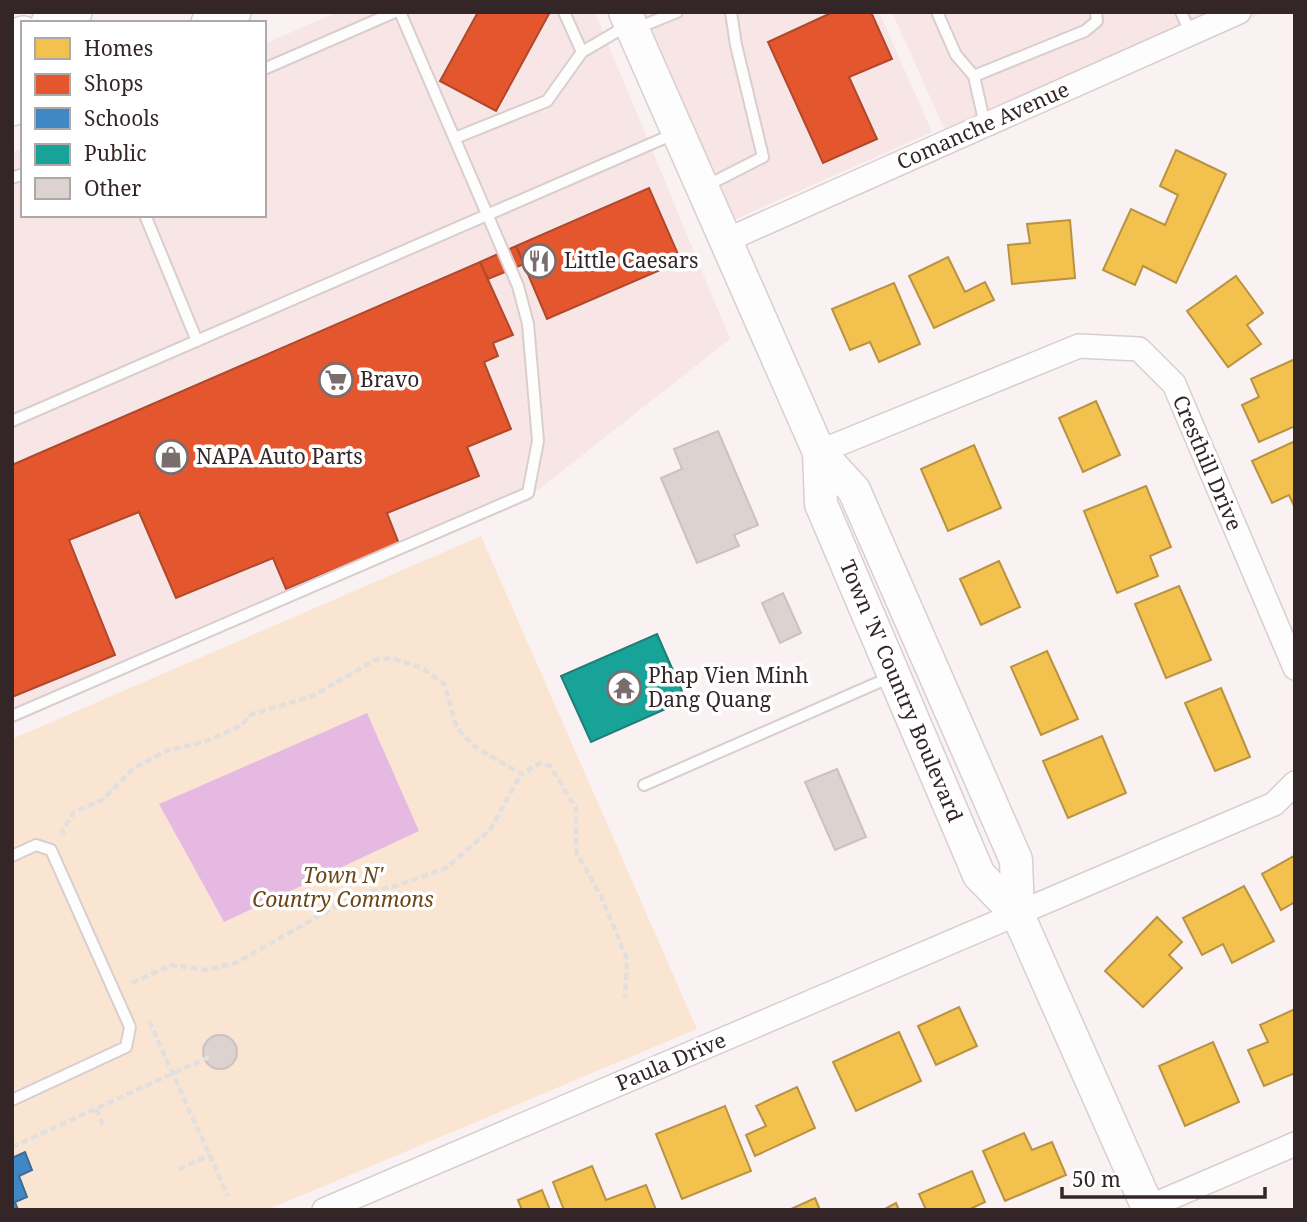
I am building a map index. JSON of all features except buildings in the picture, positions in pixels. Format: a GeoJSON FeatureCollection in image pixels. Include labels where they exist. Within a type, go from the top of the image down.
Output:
{"type":"FeatureCollection","features":[{"type":"Feature","properties":{"kind":"main road"},"geometry":{"type":"LineString","coordinates":[[213,21],[233,12]]}},
{"type":"Feature","properties":{"kind":"street","name":"Comanche Avenue"},"geometry":{"type":"LineString","coordinates":[[727,240],[1239,12]]}},
{"type":"Feature","properties":{"kind":"street","name":"Town 'N' Country Boulevard"},"geometry":{"type":"LineString","coordinates":[[630,22],[819,452],[853,490],[1016,860],[1018,915]]}},
{"type":"Feature","properties":{"kind":"street","name":"Cresthill Drive"},"geometry":{"type":"LineString","coordinates":[[819,452],[1079,346],[1139,349],[1174,384],[1295,668]]}},
{"type":"Feature","properties":{"kind":"street","name":"Town 'N' Country Boulevard"},"geometry":{"type":"LineString","coordinates":[[819,452],[821,504],[979,875],[1018,915],[1146,1209]]}},
{"type":"Feature","properties":{"kind":"street"},"geometry":{"type":"LineString","coordinates":[[1018,915],[1274,804],[1295,783]]}},
{"type":"Feature","properties":{"kind":"street","name":"Paula Drive"},"geometry":{"type":"LineString","coordinates":[[324,1210],[1018,915]]}},
{"type":"Feature","properties":{"kind":"street"},"geometry":{"type":"LineString","coordinates":[[1146,1209],[1295,1144]]}},
{"type":"Feature","properties":{"kind":"lane"},"geometry":{"type":"LineString","coordinates":[[266,68],[373,17],[395,12]]}},
{"type":"Feature","properties":{"kind":"lane"},"geometry":{"type":"LineString","coordinates":[[12,716],[528,493],[537,441],[528,324],[518,286],[400,12]]}},
{"type":"Feature","properties":{"kind":"lane"},"geometry":{"type":"LineString","coordinates":[[564,12],[582,52]]}},
{"type":"Feature","properties":{"kind":"lane"},"geometry":{"type":"LineString","coordinates":[[455,138],[547,102],[582,52],[630,22],[677,12]]}},
{"type":"Feature","properties":{"kind":"lane"},"geometry":{"type":"LineString","coordinates":[[704,188],[762,158],[731,12]]}},
{"type":"Feature","properties":{"kind":"lane"},"geometry":{"type":"LineString","coordinates":[[937,12],[956,55],[974,76],[985,125]]}},
{"type":"Feature","properties":{"kind":"lane"},"geometry":{"type":"LineString","coordinates":[[974,76],[1085,31],[1097,21],[1096,12]]}},
{"type":"Feature","properties":{"kind":"lane"},"geometry":{"type":"LineString","coordinates":[[1181,12],[1191,34]]}},
{"type":"Feature","properties":{"kind":"lane"},"geometry":{"type":"LineString","coordinates":[[12,421],[678,131]]}},
{"type":"Feature","properties":{"kind":"lane"},"geometry":{"type":"LineString","coordinates":[[146,217],[197,341]]}},
{"type":"Feature","properties":{"kind":"lane"},"geometry":{"type":"LineString","coordinates":[[644,785],[895,675]]}},
{"type":"Feature","properties":{"kind":"lane"},"geometry":{"type":"LineString","coordinates":[[12,856],[36,845],[51,850],[130,1027],[126,1047],[12,1100]]}},
{"type":"Feature","properties":{"kind":"path"},"geometry":{"type":"LineString","coordinates":[[62,831],[74,813],[102,800],[134,768],[166,751],[207,741],[240,726],[252,714],[313,696],[376,660],[391,658],[422,668],[444,684],[457,728],[474,746],[521,774]]}},
{"type":"Feature","properties":{"kind":"path"},"geometry":{"type":"LineString","coordinates":[[132,983],[171,965],[206,970],[236,963],[354,895],[395,886],[446,868],[490,830],[521,774],[540,764],[550,766],[576,808],[576,852],[601,895],[627,959],[625,998]]}},
{"type":"Feature","properties":{"kind":"path"},"geometry":{"type":"LineString","coordinates":[[12,1147],[209,1057]]}},
{"type":"Feature","properties":{"kind":"path"},"geometry":{"type":"LineString","coordinates":[[96,1109],[103,1125]]}},
{"type":"Feature","properties":{"kind":"path"},"geometry":{"type":"LineString","coordinates":[[179,1169],[210,1155]]}},
{"type":"Feature","properties":{"kind":"shaded area"},"geometry":{"type":"Polygon","coordinates":[[[338,12],[595,12],[730,339],[529,497],[12,724],[12,153],[21,150],[21,217],[266,217],[266,43],[338,12]]]}},
{"type":"Feature","properties":{"kind":"shaded area"},"geometry":{"type":"Polygon","coordinates":[[[640,12],[879,12],[932,132],[734,220],[640,12]]]}},
{"type":"Feature","properties":{"kind":"shaded area"},"geometry":{"type":"Polygon","coordinates":[[[892,12],[1265,12],[947,135],[892,12]]]}},
{"type":"Feature","properties":{"kind":"shaded area"},"geometry":{"type":"Polygon","coordinates":[[[367,713],[419,831],[224,922],[159,804],[367,713]]]}},
{"type":"Feature","properties":{"kind":"green space","name":"Town N' Country Commons"},"geometry":{"type":"Polygon","coordinates":[[[481,536],[697,1029],[267,1210],[12,1210],[12,739],[481,536]]]}},
{"type":"Feature","properties":{"kind":"place","name":"Little Caesars"},"geometry":{"type":"Point","coordinates":[539,261]}},
{"type":"Feature","properties":{"kind":"place","name":"Bravo"},"geometry":{"type":"Point","coordinates":[336,380]}},
{"type":"Feature","properties":{"kind":"place","name":"NAPA Auto Parts"},"geometry":{"type":"Point","coordinates":[171,457]}},
{"type":"Feature","properties":{"kind":"place","name":"Phap Vien Minh Dang Quang"},"geometry":{"type":"Point","coordinates":[624,688]}}]}
